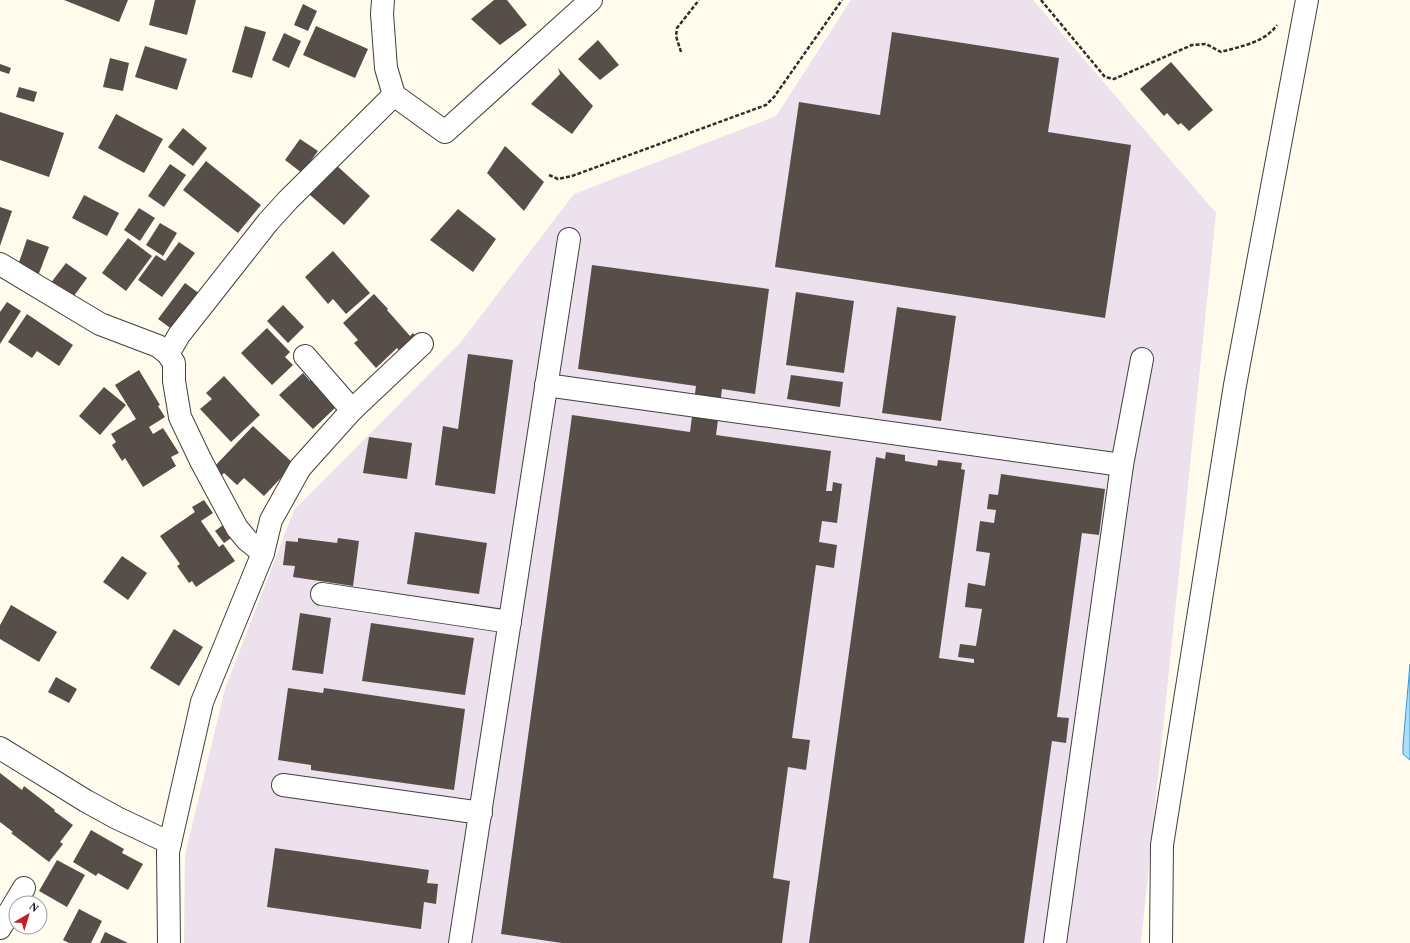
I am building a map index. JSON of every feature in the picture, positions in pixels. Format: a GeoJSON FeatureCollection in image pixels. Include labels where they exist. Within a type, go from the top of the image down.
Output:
{"type":"FeatureCollection","features":[{"type":"Feature","properties":{"kind":"street"},"geometry":{"type":"LineString","coordinates":[[383,0],[382,20],[386,68],[394,95],[445,132],[591,0]]}},
{"type":"Feature","properties":{"kind":"street"},"geometry":{"type":"LineString","coordinates":[[1161,943],[1164,838],[1235,385],[1307,0]]}},
{"type":"Feature","properties":{"kind":"street"},"geometry":{"type":"LineString","coordinates":[[168,354],[179,335],[268,222],[288,200],[394,95]]}},
{"type":"Feature","properties":{"kind":"street"},"geometry":{"type":"LineString","coordinates":[[460,943],[569,239]]}},
{"type":"Feature","properties":{"kind":"street"},"geometry":{"type":"LineString","coordinates":[[0,264],[100,324],[158,346],[168,354],[174,363],[174,381],[180,417],[201,461],[238,528],[247,540],[263,553]]}},
{"type":"Feature","properties":{"kind":"street"},"geometry":{"type":"LineString","coordinates":[[169,943],[168,852],[202,702],[263,553],[271,520],[300,468],[352,410],[422,344]]}},
{"type":"Feature","properties":{"kind":"street"},"geometry":{"type":"LineString","coordinates":[[305,356],[352,410]]}},
{"type":"Feature","properties":{"kind":"street"},"geometry":{"type":"LineString","coordinates":[[1055,943],[1122,465],[1142,359]]}},
{"type":"Feature","properties":{"kind":"street"},"geometry":{"type":"LineString","coordinates":[[546,385],[1122,465]]}},
{"type":"Feature","properties":{"kind":"street"},"geometry":{"type":"LineString","coordinates":[[322,594],[510,622]]}},
{"type":"Feature","properties":{"kind":"street"},"geometry":{"type":"LineString","coordinates":[[0,748],[86,801],[117,818],[170,843]]}},
{"type":"Feature","properties":{"kind":"street"},"geometry":{"type":"LineString","coordinates":[[283,785],[480,813]]}},
{"type":"Feature","properties":{"kind":"street"},"geometry":{"type":"LineString","coordinates":[[0,928],[24,888]]}},
{"type":"Feature","properties":{"kind":"path"},"geometry":{"type":"LineString","coordinates":[[681,52],[676,36],[677,28],[699,0]]}},
{"type":"Feature","properties":{"kind":"path"},"geometry":{"type":"LineString","coordinates":[[549,175],[558,179],[572,176],[766,105],[774,97],[842,0]]}},
{"type":"Feature","properties":{"kind":"path"},"geometry":{"type":"LineString","coordinates":[[1040,0],[1105,77],[1114,79],[1192,44],[1206,44],[1221,52],[1251,44],[1267,36],[1276,26],[1278,21]]}},
{"type":"Feature","properties":{"kind":"shaded area"},"geometry":{"type":"Polygon","coordinates":[[[851,0],[1033,0],[1216,213],[1141,943],[184,943],[185,855],[225,689],[294,510],[460,343],[574,194],[776,116],[851,0]]]}},
{"type":"Feature","properties":{"kind":"water"},"geometry":{"type":"Polygon","coordinates":[[[1410,664],[1410,760],[1403,754],[1403,745],[1410,664]]]}},
{"type":"Feature","properties":{"kind":"building"},"geometry":{"type":"Polygon","coordinates":[[[64,0],[128,0],[119,22],[64,0]]]}},
{"type":"Feature","properties":{"kind":"building"},"geometry":{"type":"Polygon","coordinates":[[[155,0],[196,0],[187,35],[149,25],[155,0]]]}},
{"type":"Feature","properties":{"kind":"building"},"geometry":{"type":"Polygon","coordinates":[[[494,0],[507,0],[527,25],[500,45],[471,19],[494,0]]]}},
{"type":"Feature","properties":{"kind":"building"},"geometry":{"type":"Polygon","coordinates":[[[303,4],[317,11],[308,31],[294,25],[303,4]]]}},
{"type":"Feature","properties":{"kind":"building"},"geometry":{"type":"Polygon","coordinates":[[[245,26],[266,32],[252,78],[232,72],[245,26]]]}},
{"type":"Feature","properties":{"kind":"building"},"geometry":{"type":"Polygon","coordinates":[[[316,26],[368,49],[355,78],[303,55],[316,26]]]}},
{"type":"Feature","properties":{"kind":"building"},"geometry":{"type":"Polygon","coordinates":[[[892,32],[1059,58],[1048,132],[1131,145],[1105,318],[775,267],[799,102],[880,115],[892,32]]]}},
{"type":"Feature","properties":{"kind":"building"},"geometry":{"type":"Polygon","coordinates":[[[284,33],[301,41],[289,68],[272,60],[284,33]]]}},
{"type":"Feature","properties":{"kind":"building"},"geometry":{"type":"Polygon","coordinates":[[[598,40],[619,65],[600,80],[578,59],[598,40]]]}},
{"type":"Feature","properties":{"kind":"building"},"geometry":{"type":"Polygon","coordinates":[[[145,46],[187,59],[177,90],[135,77],[145,46]]]}},
{"type":"Feature","properties":{"kind":"building"},"geometry":{"type":"Polygon","coordinates":[[[110,58],[129,63],[123,91],[103,87],[110,58]]]}},
{"type":"Feature","properties":{"kind":"building"},"geometry":{"type":"Polygon","coordinates":[[[1171,62],[1213,110],[1189,131],[1181,123],[1178,125],[1167,113],[1164,116],[1140,89],[1171,62]]]}},
{"type":"Feature","properties":{"kind":"building"},"geometry":{"type":"Polygon","coordinates":[[[0,64],[11,68],[9,74],[0,71],[0,64]]]}},
{"type":"Feature","properties":{"kind":"building"},"geometry":{"type":"Polygon","coordinates":[[[558,68],[593,106],[572,134],[531,104],[560,74],[558,68]]]}},
{"type":"Feature","properties":{"kind":"building"},"geometry":{"type":"Polygon","coordinates":[[[19,87],[37,92],[34,102],[16,97],[19,87]]]}},
{"type":"Feature","properties":{"kind":"building"},"geometry":{"type":"Polygon","coordinates":[[[0,112],[64,133],[49,177],[0,160],[0,112]]]}},
{"type":"Feature","properties":{"kind":"building"},"geometry":{"type":"Polygon","coordinates":[[[116,114],[163,139],[144,173],[98,148],[116,114]]]}},
{"type":"Feature","properties":{"kind":"building"},"geometry":{"type":"Polygon","coordinates":[[[183,128],[207,148],[193,166],[168,147],[183,128]]]}},
{"type":"Feature","properties":{"kind":"building"},"geometry":{"type":"Polygon","coordinates":[[[300,139],[318,151],[302,173],[285,160],[300,139]]]}},
{"type":"Feature","properties":{"kind":"building"},"geometry":{"type":"Polygon","coordinates":[[[505,146],[544,182],[524,211],[487,173],[505,146]]]}},
{"type":"Feature","properties":{"kind":"building"},"geometry":{"type":"Polygon","coordinates":[[[206,161],[261,205],[238,233],[183,190],[206,161]]]}},
{"type":"Feature","properties":{"kind":"building"},"geometry":{"type":"Polygon","coordinates":[[[170,164],[186,175],[164,207],[148,196],[170,164]]]}},
{"type":"Feature","properties":{"kind":"building"},"geometry":{"type":"Polygon","coordinates":[[[335,164],[370,196],[344,225],[309,194],[335,164]]]}},
{"type":"Feature","properties":{"kind":"building"},"geometry":{"type":"Polygon","coordinates":[[[84,195],[119,213],[107,236],[72,218],[84,195]]]}},
{"type":"Feature","properties":{"kind":"building"},"geometry":{"type":"Polygon","coordinates":[[[0,207],[12,211],[0,246],[0,207]]]}},
{"type":"Feature","properties":{"kind":"building"},"geometry":{"type":"Polygon","coordinates":[[[139,208],[155,218],[140,241],[124,230],[139,208]]]}},
{"type":"Feature","properties":{"kind":"building"},"geometry":{"type":"Polygon","coordinates":[[[458,209],[496,239],[473,272],[430,240],[458,209]]]}},
{"type":"Feature","properties":{"kind":"building"},"geometry":{"type":"Polygon","coordinates":[[[160,223],[177,233],[163,256],[146,245],[160,223]]]}},
{"type":"Feature","properties":{"kind":"building"},"geometry":{"type":"Polygon","coordinates":[[[128,238],[152,256],[126,291],[102,273],[128,238]]]}},
{"type":"Feature","properties":{"kind":"building"},"geometry":{"type":"Polygon","coordinates":[[[27,239],[49,247],[38,276],[17,268],[27,239]]]}},
{"type":"Feature","properties":{"kind":"building"},"geometry":{"type":"Polygon","coordinates":[[[179,242],[195,253],[162,297],[138,280],[156,255],[165,261],[179,242]]]}},
{"type":"Feature","properties":{"kind":"building"},"geometry":{"type":"Polygon","coordinates":[[[333,251],[370,293],[346,314],[333,299],[328,304],[305,277],[333,251]]]}},
{"type":"Feature","properties":{"kind":"building"},"geometry":{"type":"Polygon","coordinates":[[[66,263],[87,278],[71,300],[50,284],[66,263]]]}},
{"type":"Feature","properties":{"kind":"building"},"geometry":{"type":"Polygon","coordinates":[[[592,265],[769,289],[755,394],[722,389],[716,435],[831,451],[826,491],[832,491],[833,482],[842,484],[837,523],[822,521],[819,542],[837,545],[834,568],[816,565],[792,738],[810,740],[806,770],[788,767],[773,878],[790,881],[782,943],[562,943],[501,934],[572,415],[690,432],[696,386],[578,369],[592,265]]]}},
{"type":"Feature","properties":{"kind":"building"},"geometry":{"type":"Polygon","coordinates":[[[185,283],[200,294],[173,330],[158,319],[185,283]]]}},
{"type":"Feature","properties":{"kind":"building"},"geometry":{"type":"Polygon","coordinates":[[[796,292],[854,301],[844,373],[786,365],[796,292]]]}},
{"type":"Feature","properties":{"kind":"building"},"geometry":{"type":"Polygon","coordinates":[[[374,294],[410,336],[413,333],[418,339],[402,354],[397,348],[376,368],[354,343],[358,340],[343,323],[374,294]]]}},
{"type":"Feature","properties":{"kind":"building"},"geometry":{"type":"Polygon","coordinates":[[[7,302],[21,311],[0,344],[0,312],[7,302]]]}},
{"type":"Feature","properties":{"kind":"building"},"geometry":{"type":"Polygon","coordinates":[[[283,305],[304,327],[288,343],[267,321],[283,305]]]}},
{"type":"Feature","properties":{"kind":"building"},"geometry":{"type":"Polygon","coordinates":[[[897,307],[956,316],[941,421],[882,413],[897,307]]]}},
{"type":"Feature","properties":{"kind":"building"},"geometry":{"type":"Polygon","coordinates":[[[27,314],[73,345],[59,366],[37,351],[32,358],[8,342],[27,314]]]}},
{"type":"Feature","properties":{"kind":"building"},"geometry":{"type":"Polygon","coordinates":[[[267,328],[290,352],[285,357],[293,365],[272,385],[241,353],[267,328]]]}},
{"type":"Feature","properties":{"kind":"building"},"geometry":{"type":"Polygon","coordinates":[[[468,354],[513,360],[495,494],[435,485],[443,426],[458,429],[468,354]]]}},
{"type":"Feature","properties":{"kind":"building"},"geometry":{"type":"Polygon","coordinates":[[[139,370],[160,405],[158,406],[165,417],[149,427],[153,434],[163,428],[179,453],[171,457],[176,466],[143,487],[125,458],[122,461],[112,445],[116,442],[111,434],[136,419],[115,385],[139,370]]]}},
{"type":"Feature","properties":{"kind":"building"},"geometry":{"type":"Polygon","coordinates":[[[303,373],[310,381],[314,378],[342,408],[338,411],[335,408],[313,429],[279,395],[303,373]]]}},
{"type":"Feature","properties":{"kind":"building"},"geometry":{"type":"Polygon","coordinates":[[[791,375],[843,382],[840,407],[787,399],[791,375]]]}},
{"type":"Feature","properties":{"kind":"building"},"geometry":{"type":"Polygon","coordinates":[[[224,376],[260,415],[231,442],[200,409],[212,399],[206,393],[224,376]]]}},
{"type":"Feature","properties":{"kind":"building"},"geometry":{"type":"Polygon","coordinates":[[[104,387],[126,405],[100,435],[79,416],[104,387]]]}},
{"type":"Feature","properties":{"kind":"building"},"geometry":{"type":"Polygon","coordinates":[[[253,426],[294,464],[264,496],[244,478],[237,485],[224,473],[220,477],[214,467],[253,426]]]}},
{"type":"Feature","properties":{"kind":"building"},"geometry":{"type":"Polygon","coordinates":[[[369,437],[412,443],[407,479],[363,473],[369,437]]]}},
{"type":"Feature","properties":{"kind":"building"},"geometry":{"type":"Polygon","coordinates":[[[886,452],[905,455],[905,461],[937,466],[938,460],[962,463],[961,469],[965,470],[939,658],[974,663],[974,659],[958,657],[960,644],[976,646],[982,609],[965,607],[968,583],[985,586],[990,553],[976,551],[980,521],[994,523],[996,510],[987,509],[989,494],[998,495],[1001,474],[1105,489],[1099,535],[1082,533],[1057,717],[1069,718],[1066,743],[1052,741],[1024,943],[809,943],[876,457],[885,459],[886,452]]]}},
{"type":"Feature","properties":{"kind":"building"},"geometry":{"type":"Polygon","coordinates":[[[204,500],[213,513],[201,521],[219,547],[223,544],[235,561],[196,587],[192,581],[189,583],[177,566],[180,564],[160,536],[195,512],[192,507],[204,500]]]}},
{"type":"Feature","properties":{"kind":"building"},"geometry":{"type":"Polygon","coordinates":[[[223,525],[231,538],[224,543],[215,531],[223,525]]]}},
{"type":"Feature","properties":{"kind":"building"},"geometry":{"type":"Polygon","coordinates":[[[415,532],[487,543],[479,594],[407,584],[415,532]]]}},
{"type":"Feature","properties":{"kind":"building"},"geometry":{"type":"Polygon","coordinates":[[[298,538],[337,543],[338,538],[359,541],[353,586],[293,577],[295,566],[283,565],[286,541],[298,542],[298,538]]]}},
{"type":"Feature","properties":{"kind":"building"},"geometry":{"type":"Polygon","coordinates":[[[122,556],[147,573],[128,600],[103,582],[122,556]]]}},
{"type":"Feature","properties":{"kind":"building"},"geometry":{"type":"Polygon","coordinates":[[[11,605],[57,632],[39,662],[0,639],[0,625],[11,605]]]}},
{"type":"Feature","properties":{"kind":"building"},"geometry":{"type":"Polygon","coordinates":[[[300,613],[331,618],[323,674],[292,670],[300,613]]]}},
{"type":"Feature","properties":{"kind":"building"},"geometry":{"type":"Polygon","coordinates":[[[371,623],[474,638],[465,695],[362,681],[371,623]]]}},
{"type":"Feature","properties":{"kind":"building"},"geometry":{"type":"Polygon","coordinates":[[[174,629],[203,647],[179,686],[150,668],[174,629]]]}},
{"type":"Feature","properties":{"kind":"building"},"geometry":{"type":"Polygon","coordinates":[[[56,677],[77,689],[69,703],[48,692],[56,677]]]}},
{"type":"Feature","properties":{"kind":"building"},"geometry":{"type":"Polygon","coordinates":[[[288,688],[323,693],[324,688],[465,709],[454,790],[311,770],[311,765],[278,760],[288,688]]]}},
{"type":"Feature","properties":{"kind":"building"},"geometry":{"type":"Polygon","coordinates":[[[0,773],[22,790],[24,786],[73,825],[60,842],[63,844],[49,862],[11,833],[13,832],[0,822],[0,773]]]}},
{"type":"Feature","properties":{"kind":"building"},"geometry":{"type":"Polygon","coordinates":[[[91,830],[124,849],[122,853],[143,864],[128,890],[98,873],[96,876],[73,862],[91,830]]]}},
{"type":"Feature","properties":{"kind":"building"},"geometry":{"type":"Polygon","coordinates":[[[275,848],[429,870],[427,883],[438,884],[436,904],[424,902],[421,929],[267,907],[275,848]]]}},
{"type":"Feature","properties":{"kind":"building"},"geometry":{"type":"Polygon","coordinates":[[[57,860],[85,875],[67,907],[39,891],[57,860]]]}},
{"type":"Feature","properties":{"kind":"building"},"geometry":{"type":"Polygon","coordinates":[[[79,909],[102,921],[91,943],[69,943],[63,940],[79,909]]]}},
{"type":"Feature","properties":{"kind":"building"},"geometry":{"type":"Polygon","coordinates":[[[105,932],[128,943],[100,943],[105,932]]]}}]}
